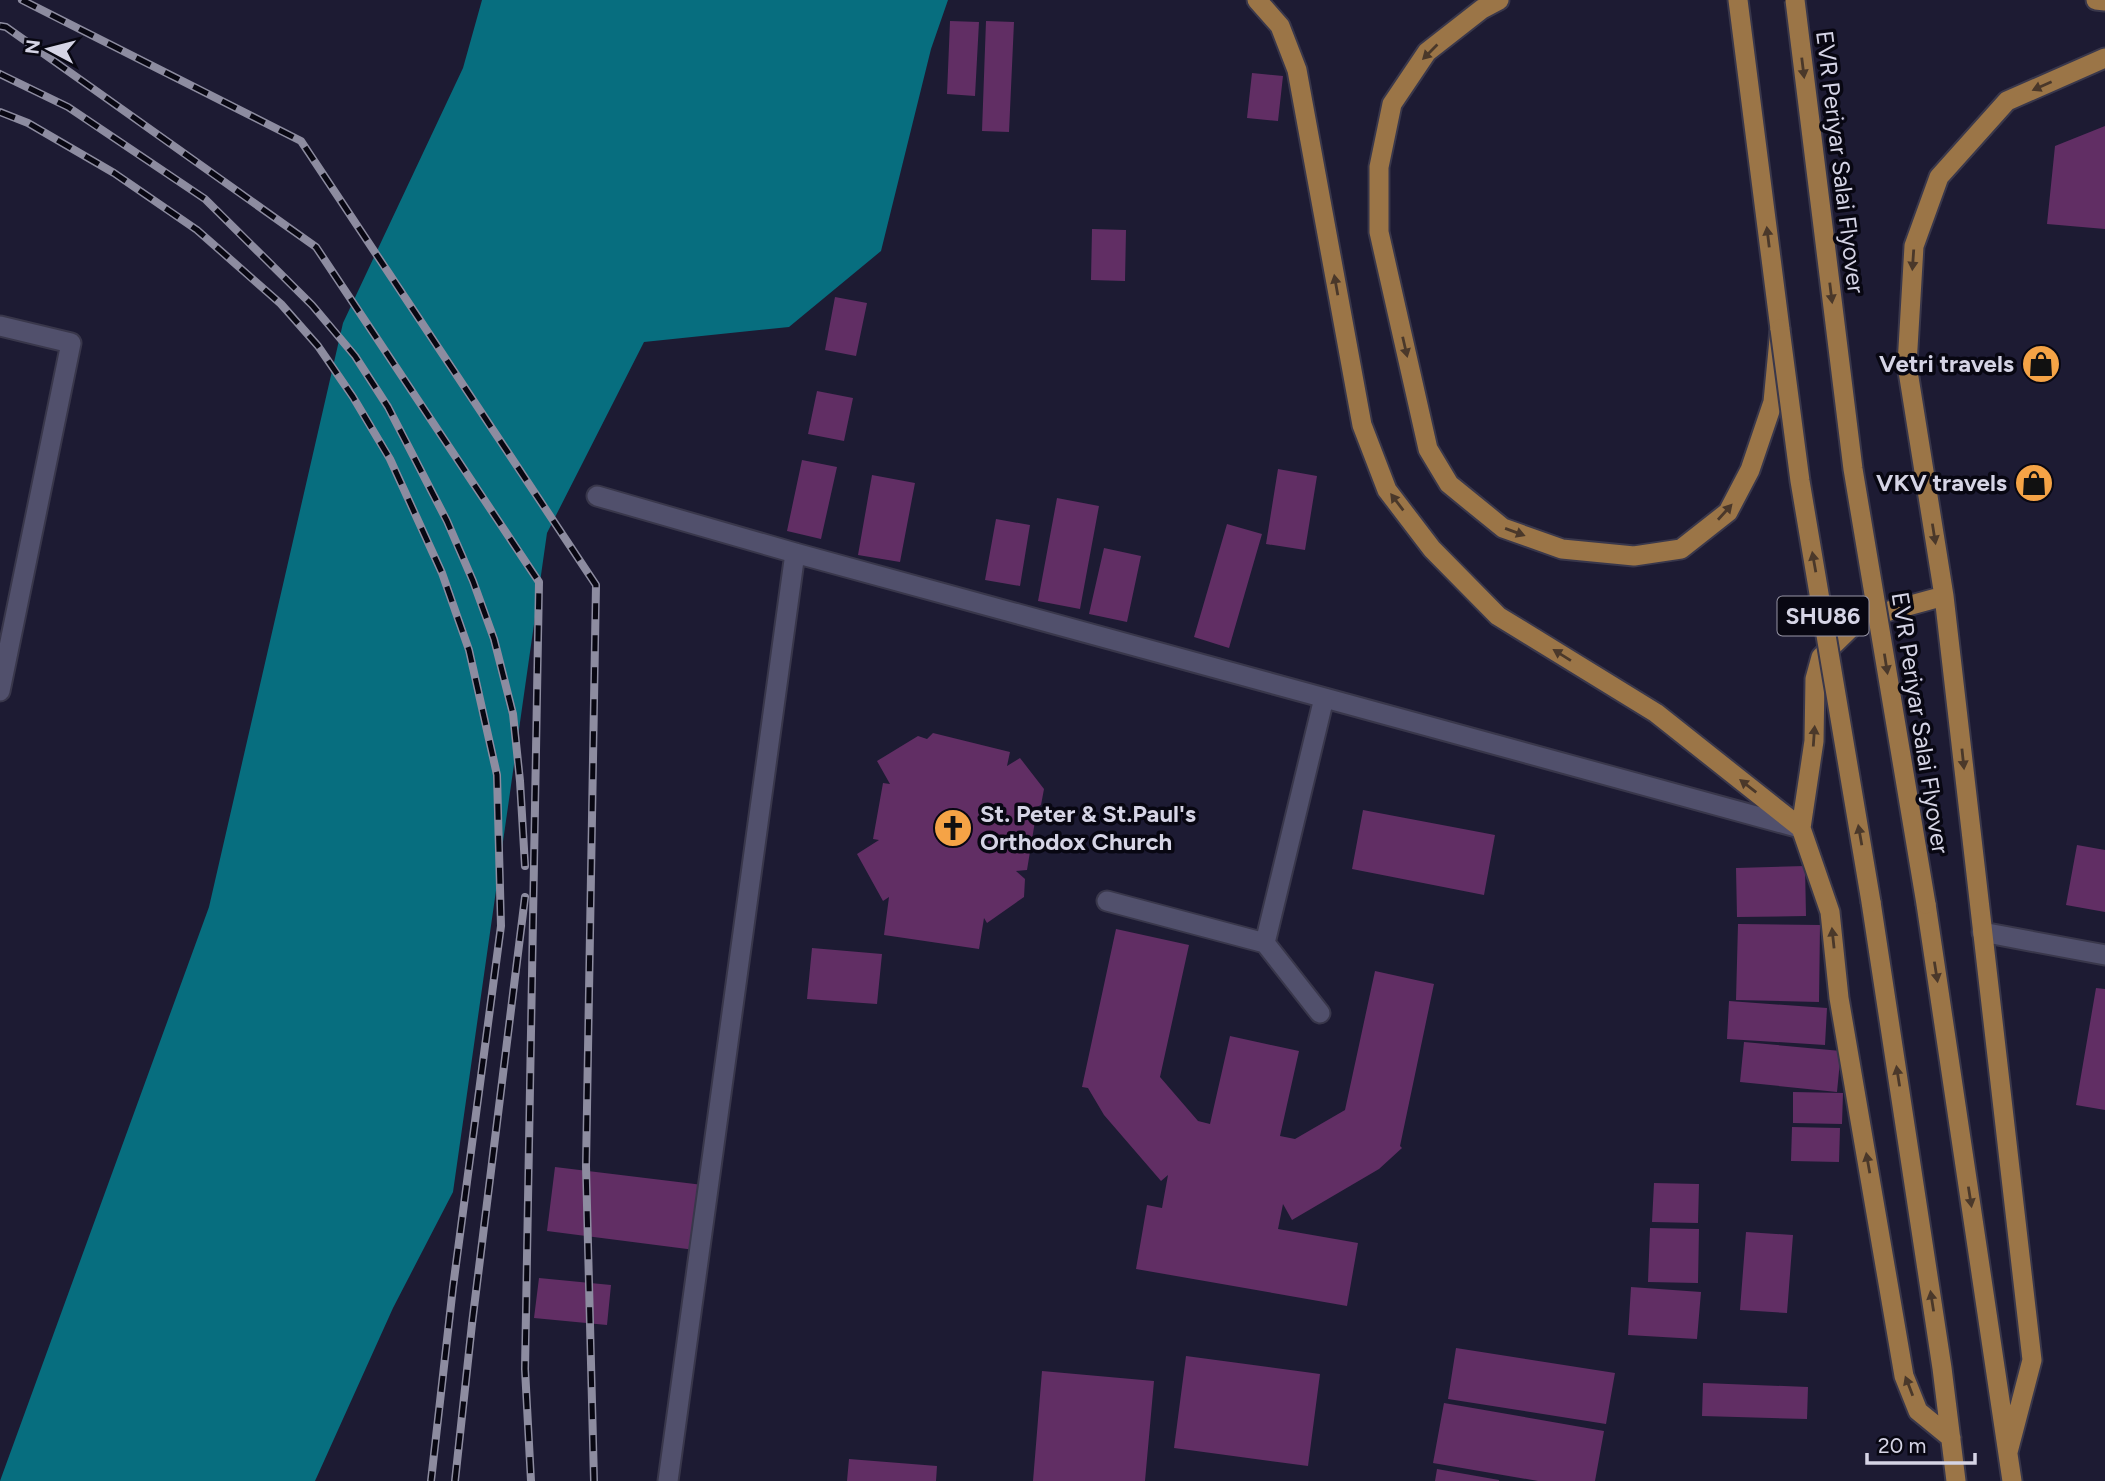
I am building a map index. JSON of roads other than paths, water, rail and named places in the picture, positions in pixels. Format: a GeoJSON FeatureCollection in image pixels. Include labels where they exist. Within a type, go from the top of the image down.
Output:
{"type":"FeatureCollection","features":[{"type":"Feature","properties":{"kind":"main road"},"geometry":{"type":"LineString","coordinates":[[1257,0],[1280,26],[1297,70],[1362,425],[1387,490],[1432,549],[1498,616],[1656,713],[1801,828]]}},
{"type":"Feature","properties":{"kind":"main road","name":"SHU86"},"geometry":{"type":"LineString","coordinates":[[1738,0],[1800,481],[1871,902],[1942,1368],[1956,1481]]}},
{"type":"Feature","properties":{"kind":"main road","name":"EVR Periyar Salai Flyover"},"geometry":{"type":"LineString","coordinates":[[1795,0],[1853,469],[1926,904],[2008,1452]]}},
{"type":"Feature","properties":{"kind":"main road"},"geometry":{"type":"LineString","coordinates":[[2096,0],[2105,1]]}},
{"type":"Feature","properties":{"kind":"main road"},"geometry":{"type":"LineString","coordinates":[[1490,4],[1427,52],[1392,104],[1379,167],[1379,232],[1382,246],[1428,449],[1449,484],[1503,528],[1562,549],[1634,556],[1681,549],[1728,512],[1750,470],[1773,402],[1780,329]]}},
{"type":"Feature","properties":{"kind":"main road"},"geometry":{"type":"LineString","coordinates":[[2008,1452],[2032,1360],[1944,596],[1907,365],[1914,246],[1939,177],[2007,101],[2105,58]]}},
{"type":"Feature","properties":{"kind":"main road"},"geometry":{"type":"LineString","coordinates":[[1944,596],[1860,619],[1821,657],[1815,679],[1814,741],[1801,828],[1830,912],[1839,998],[1904,1376],[1918,1410],[1951,1438]]}},
{"type":"Feature","properties":{"kind":"main road","name":"SHU86"},"geometry":{"type":"LineString","coordinates":[[2008,1452],[2012,1481]]}},
{"type":"Feature","properties":{"kind":"street"},"geometry":{"type":"LineString","coordinates":[[0,326],[71,343],[0,691]]}},
{"type":"Feature","properties":{"kind":"street"},"geometry":{"type":"LineString","coordinates":[[597,496],[795,553],[1801,828]]}},
{"type":"Feature","properties":{"kind":"street"},"geometry":{"type":"LineString","coordinates":[[668,1481],[795,553]]}},
{"type":"Feature","properties":{"kind":"street"},"geometry":{"type":"LineString","coordinates":[[1265,943],[1324,698]]}},
{"type":"Feature","properties":{"kind":"street"},"geometry":{"type":"LineString","coordinates":[[1107,901],[1265,943],[1320,1013]]}},
{"type":"Feature","properties":{"kind":"street"},"geometry":{"type":"LineString","coordinates":[[1982,932],[2105,955]]}},
{"type":"Feature","properties":{"kind":"railway"},"geometry":{"type":"LineString","coordinates":[[22,0],[301,141],[596,585],[586,1166],[594,1481]]}},
{"type":"Feature","properties":{"kind":"railway"},"geometry":{"type":"LineString","coordinates":[[0,26],[6,27],[316,247],[539,582],[525,1369],[531,1481]]}},
{"type":"Feature","properties":{"kind":"railway"},"geometry":{"type":"LineString","coordinates":[[0,74],[68,107],[205,199],[312,305],[355,356],[388,407],[447,521],[494,639],[513,714],[525,866]]}},
{"type":"Feature","properties":{"kind":"railway"},"geometry":{"type":"LineString","coordinates":[[0,112],[28,123],[114,173],[197,230],[281,304],[318,346],[353,397],[390,459],[442,573],[469,650],[497,775],[501,926],[453,1287],[431,1481]]}},
{"type":"Feature","properties":{"kind":"railway"},"geometry":{"type":"LineString","coordinates":[[455,1481],[525,897]]}},
{"type":"Feature","properties":{"kind":"place","name":"Vetri travels"},"geometry":{"type":"Point","coordinates":[2041,364]}},
{"type":"Feature","properties":{"kind":"place","name":"VKV travels"},"geometry":{"type":"Point","coordinates":[2034,483]}},
{"type":"Feature","properties":{"kind":"place","name":"St. Peter & St.Paul's Orthodox Church"},"geometry":{"type":"Point","coordinates":[953,828]}}]}
